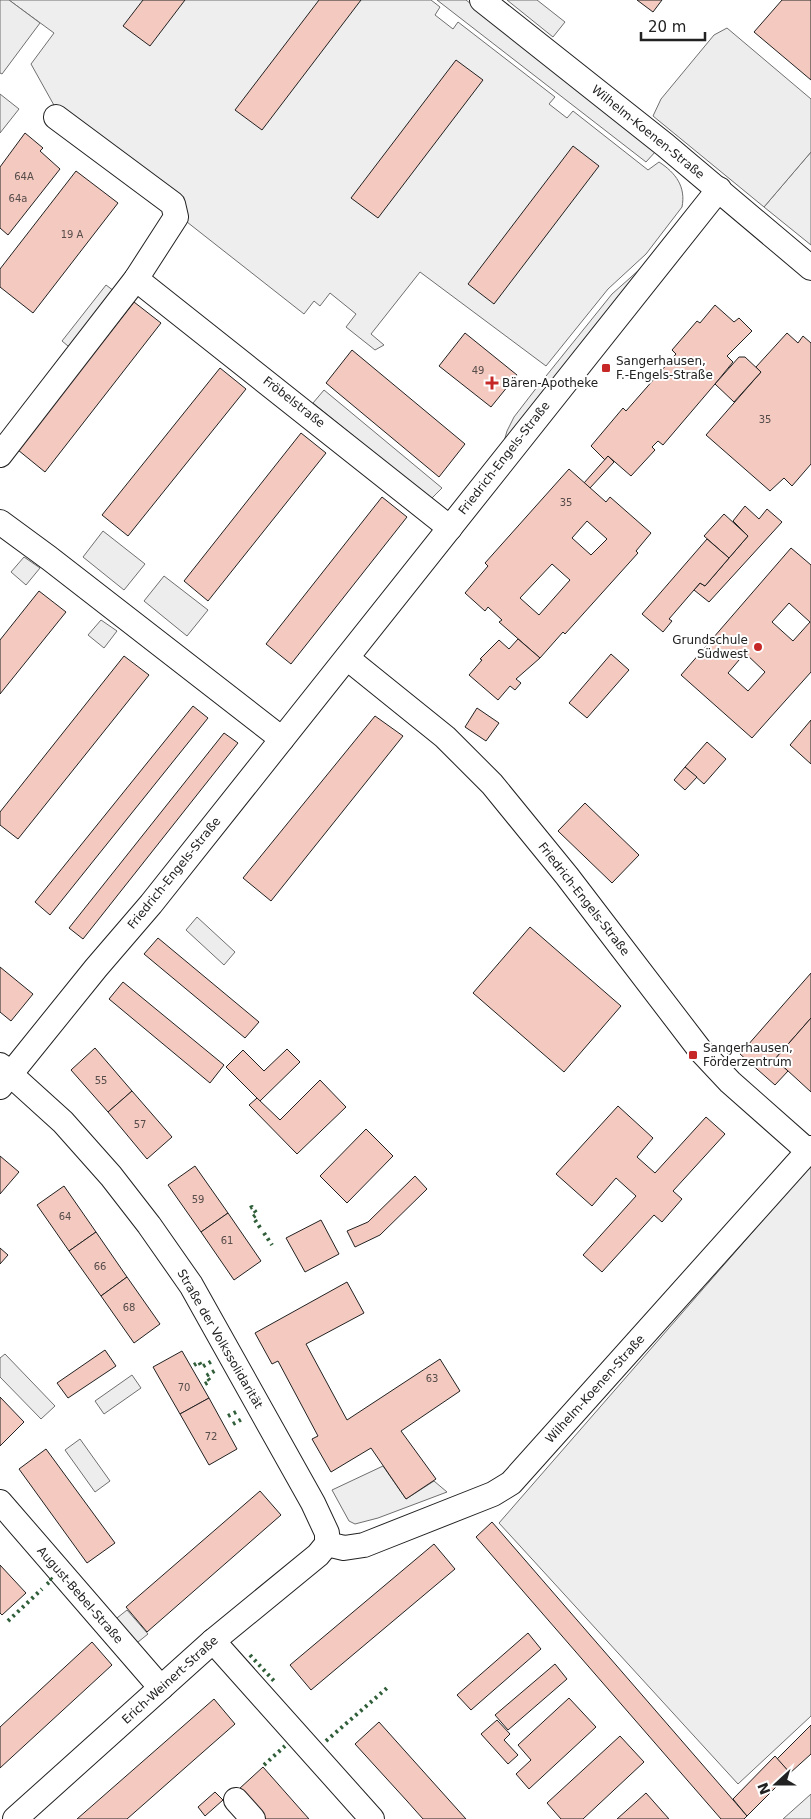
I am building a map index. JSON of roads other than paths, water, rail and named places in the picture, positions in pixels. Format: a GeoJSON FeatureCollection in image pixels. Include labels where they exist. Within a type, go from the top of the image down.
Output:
{"type":"FeatureCollection","features":[{"type":"Feature","properties":{"kind":"street","name":"Wilhelm-Koenen-Straße"},"geometry":{"type":"LineString","coordinates":[[482,0],[719,189],[811,268]]}},
{"type":"Feature","properties":{"kind":"street"},"geometry":{"type":"LineString","coordinates":[[0,455],[136,279],[176,217],[173,204],[56,117]]}},
{"type":"Feature","properties":{"kind":"street","name":"Friedrich-Engels-Straße"},"geometry":{"type":"LineString","coordinates":[[4,1075],[282,740],[719,189]]}},
{"type":"Feature","properties":{"kind":"street","name":"Fröbelstraße"},"geometry":{"type":"LineString","coordinates":[[136,279],[450,528]]}},
{"type":"Feature","properties":{"kind":"street"},"geometry":{"type":"LineString","coordinates":[[0,522],[57,564],[282,740]]}},
{"type":"Feature","properties":{"kind":"street","name":"Friedrich-Engels-Straße"},"geometry":{"type":"LineString","coordinates":[[347,658],[445,737],[492,784],[567,876],[700,1050],[730,1082],[810,1150]]}},
{"type":"Feature","properties":{"kind":"street","name":"Straße der Volkssolidarität"},"geometry":{"type":"LineString","coordinates":[[4,1075],[63,1122],[111,1176],[191,1285],[313,1503],[327,1531],[328,1544]]}},
{"type":"Feature","properties":{"kind":"street","name":"Wilhelm-Koenen-Straße"},"geometry":{"type":"LineString","coordinates":[[328,1544],[344,1548],[364,1545],[493,1494],[511,1483],[810,1150]]}},
{"type":"Feature","properties":{"kind":"street","name":"August-Bebel-Straße"},"geometry":{"type":"LineString","coordinates":[[0,1502],[161,1688]]}},
{"type":"Feature","properties":{"kind":"street","name":"Erich-Weinert-Straße"},"geometry":{"type":"LineString","coordinates":[[15,1819],[213,1641],[318,1556],[328,1544]]}},
{"type":"Feature","properties":{"kind":"street"},"geometry":{"type":"LineString","coordinates":[[213,1641],[372,1819]]}},
{"type":"Feature","properties":{"kind":"street"},"geometry":{"type":"LineString","coordinates":[[236,1800],[254,1819]]}},
{"type":"Feature","properties":{"kind":"place","name":"Sangerhausen, F.-Engels-Straße"},"geometry":{"type":"Point","coordinates":[606,368]}},
{"type":"Feature","properties":{"kind":"place","name":"Bären-Apotheke"},"geometry":{"type":"Point","coordinates":[492,383]}},
{"type":"Feature","properties":{"kind":"place","name":"Grundschule Südwest"},"geometry":{"type":"Point","coordinates":[758,647]}},
{"type":"Feature","properties":{"kind":"place","name":"Sangerhausen, Förderzentrum"},"geometry":{"type":"Point","coordinates":[693,1055]}}]}
